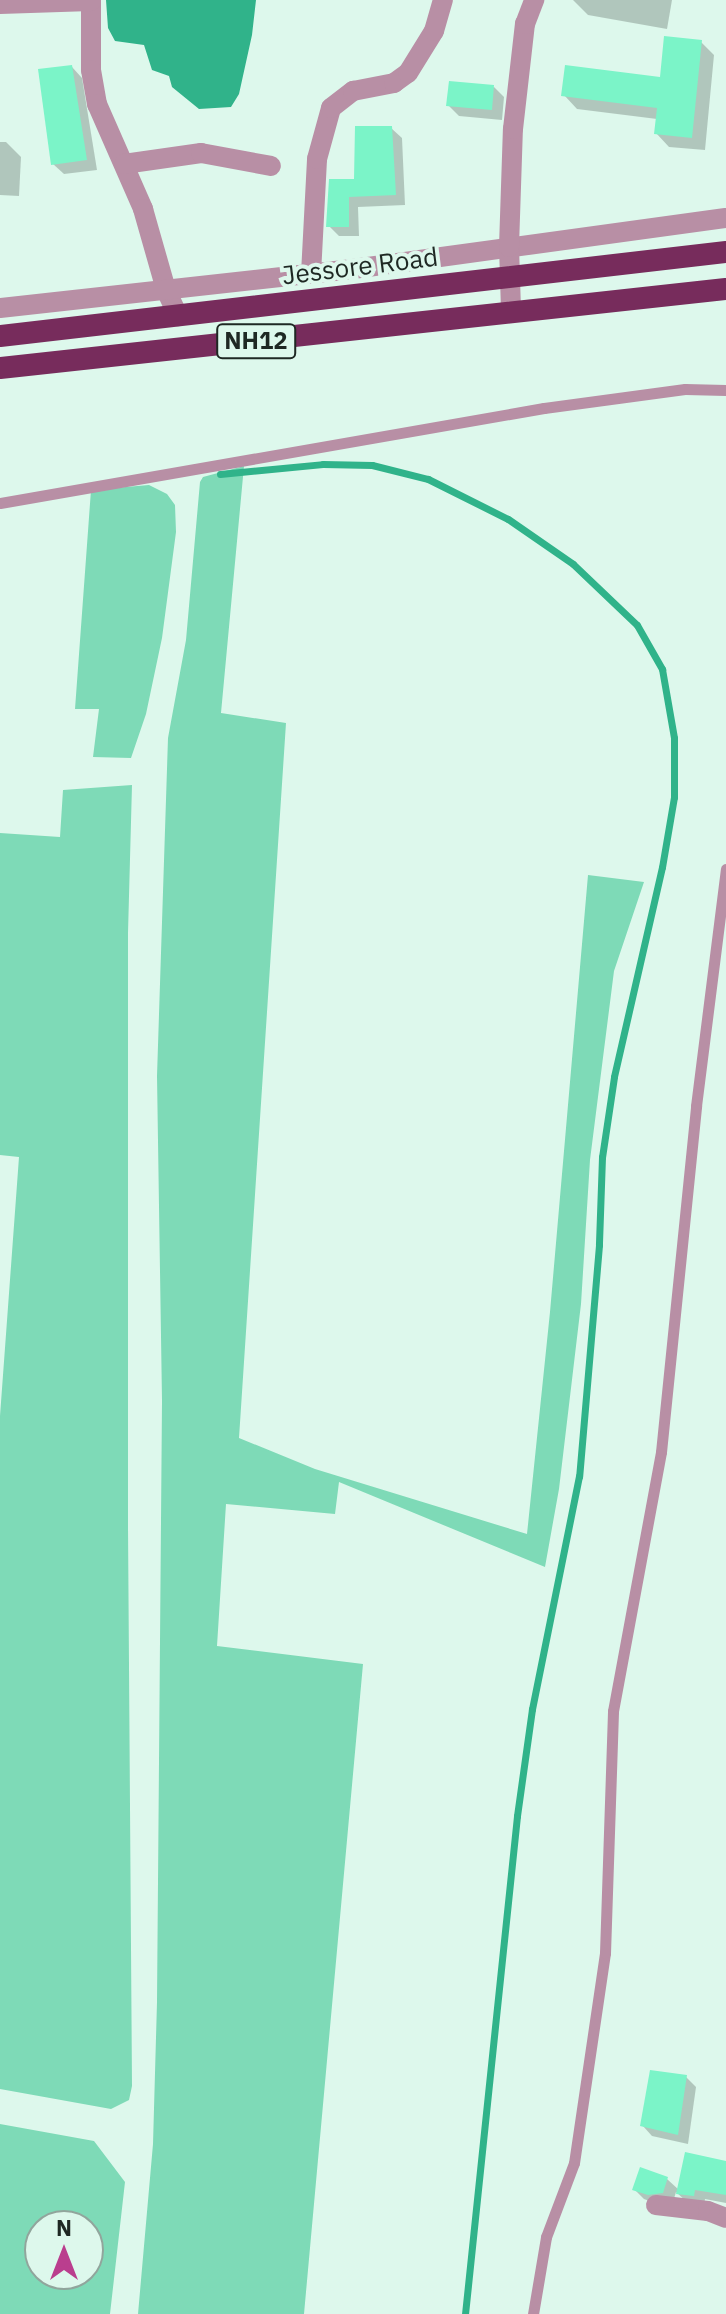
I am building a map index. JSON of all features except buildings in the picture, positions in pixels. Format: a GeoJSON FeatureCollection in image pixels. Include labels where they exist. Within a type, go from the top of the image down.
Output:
{"type":"FeatureCollection","features":[{"type":"Feature","properties":{"kind":"highway","name":"Jessore Road"},"geometry":{"type":"LineString","coordinates":[[0,336],[726,252]]}},
{"type":"Feature","properties":{"kind":"highway","name":"NH12"},"geometry":{"type":"LineString","coordinates":[[0,368],[726,289]]}},
{"type":"Feature","properties":{"kind":"street"},"geometry":{"type":"LineString","coordinates":[[0,4],[91,0],[91,70],[97,104],[143,209],[166,290],[178,316]]}},
{"type":"Feature","properties":{"kind":"street"},"geometry":{"type":"LineString","coordinates":[[311,274],[317,159],[331,108],[353,91],[394,83],[408,73],[434,31],[443,0]]}},
{"type":"Feature","properties":{"kind":"street"},"geometry":{"type":"LineString","coordinates":[[511,310],[509,247],[513,129],[525,24],[534,0]]}},
{"type":"Feature","properties":{"kind":"street"},"geometry":{"type":"LineString","coordinates":[[124,164],[201,153],[271,166]]}},
{"type":"Feature","properties":{"kind":"street"},"geometry":{"type":"LineString","coordinates":[[0,308],[311,274],[726,218]]}},
{"type":"Feature","properties":{"kind":"street"},"geometry":{"type":"LineString","coordinates":[[656,2205],[708,2211],[726,2218]]}},
{"type":"Feature","properties":{"kind":"lane"},"geometry":{"type":"LineString","coordinates":[[0,503],[544,408],[685,389],[726,390]]}},
{"type":"Feature","properties":{"kind":"lane"},"geometry":{"type":"LineString","coordinates":[[533,2314],[546,2237],[574,2163],[605,1953],[613,1711],[661,1452],[696,1106],[726,869]]}},
{"type":"Feature","properties":{"kind":"shaded area"},"geometry":{"type":"Polygon","coordinates":[[[106,0],[256,0],[239,94],[231,107],[199,109],[172,87],[169,76],[152,70],[144,45],[115,41],[108,28],[106,0]]]}},
{"type":"Feature","properties":{"kind":"shaded area"},"geometry":{"type":"Polygon","coordinates":[[[244,466],[221,713],[286,723],[239,1438],[315,1469],[527,1534],[550,1312],[588,875],[644,882],[614,971],[590,1160],[581,1304],[559,1489],[545,1567],[339,1482],[335,1514],[226,1504],[217,1646],[363,1664],[304,2314],[138,2314],[153,2144],[157,2002],[162,1401],[157,1076],[168,738],[186,640],[200,482],[203,477],[244,466]]]}},
{"type":"Feature","properties":{"kind":"shaded area"},"geometry":{"type":"Polygon","coordinates":[[[149,485],[167,494],[175,505],[176,532],[162,638],[146,714],[131,758],[93,757],[99,709],[75,709],[91,490],[149,485]]]}},
{"type":"Feature","properties":{"kind":"shaded area"},"geometry":{"type":"Polygon","coordinates":[[[132,785],[128,933],[128,1526],[132,2086],[129,2100],[111,2109],[0,2089],[0,1416],[19,1157],[0,1155],[0,833],[60,837],[63,790],[132,785]]]}},
{"type":"Feature","properties":{"kind":"shaded area"},"geometry":{"type":"Polygon","coordinates":[[[0,2124],[94,2141],[125,2182],[110,2314],[0,2314],[0,2124]]]}},
{"type":"Feature","properties":{"kind":"waterway"},"geometry":{"type":"LineString","coordinates":[[220,474],[323,464],[372,465],[428,479],[508,519],[573,564],[637,625],[662,669],[674,738],[674,797],[662,867],[614,1077],[602,1157],[599,1245],[579,1476],[532,1709],[517,1816],[465,2314]]}}]}
